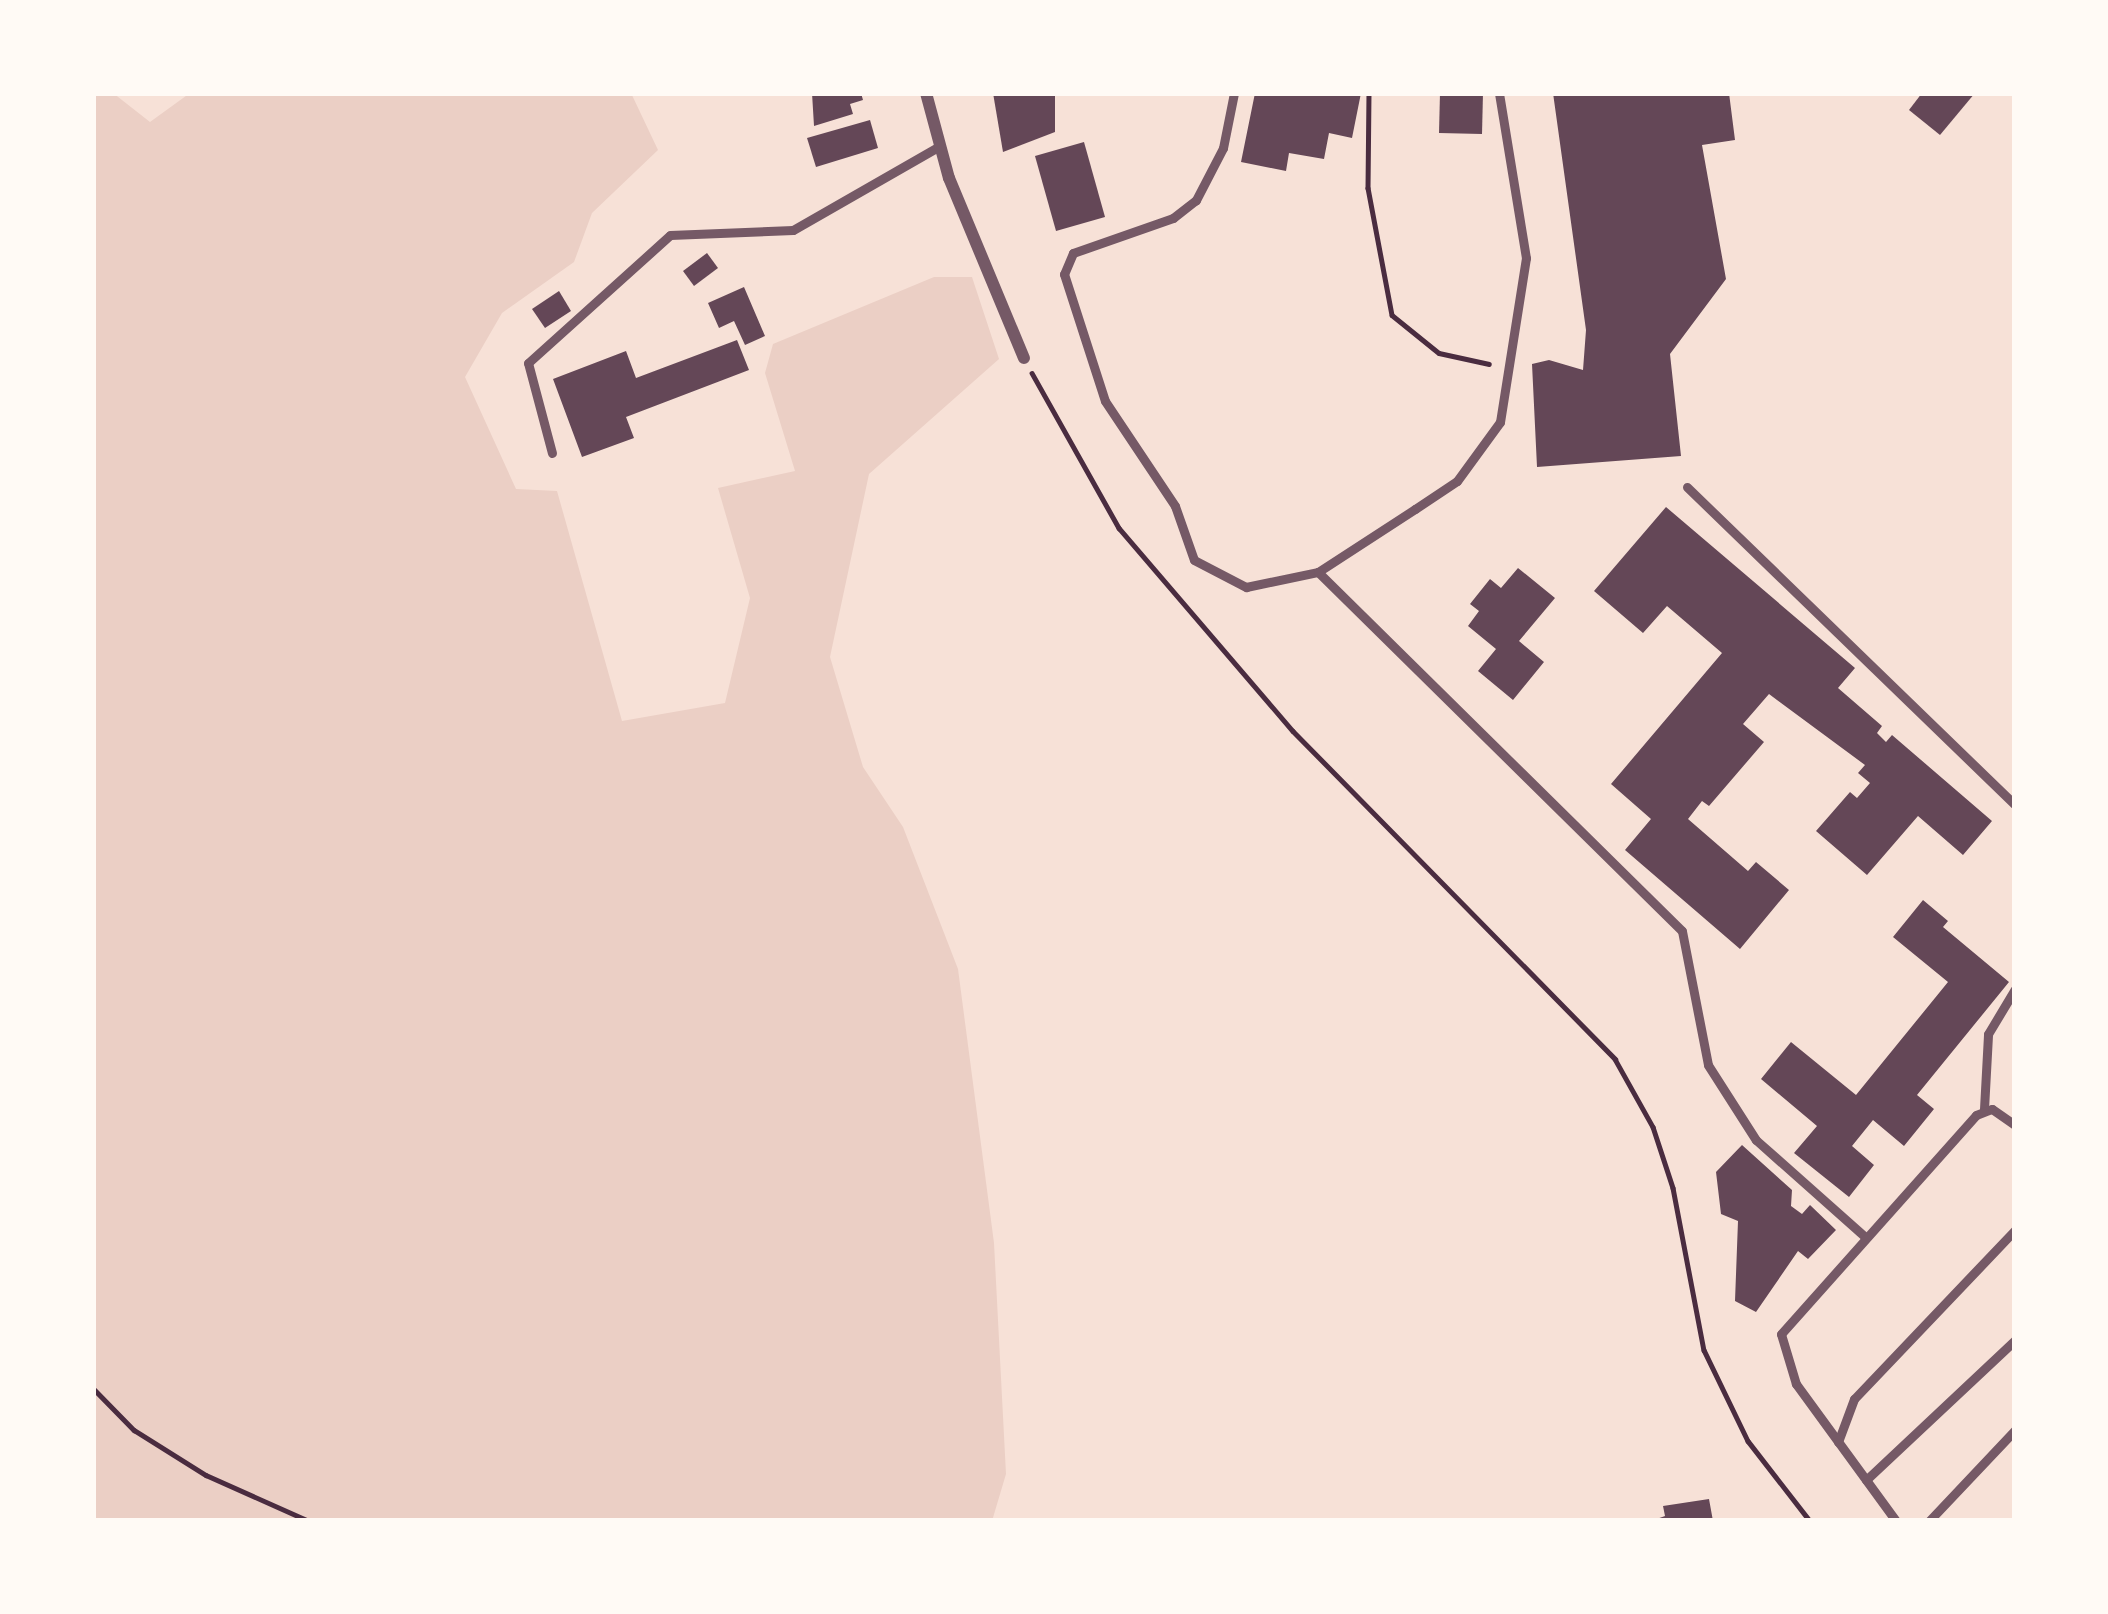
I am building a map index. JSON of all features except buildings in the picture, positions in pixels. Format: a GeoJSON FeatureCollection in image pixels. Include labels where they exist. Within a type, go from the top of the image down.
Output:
{"type":"FeatureCollection","features":[{"type":"Feature","properties":{"kind":"street"},"geometry":{"type":"LineString","coordinates":[[926,93],[938,147],[1024,358]]}},
{"type":"Feature","properties":{"kind":"lane"},"geometry":{"type":"LineString","coordinates":[[1234,93],[1223,148],[1196,200],[1173,218],[1073,253],[1064,274],[1106,401],[1175,506],[1194,560],[1246,587],[1318,572],[1456,481],[1482,454],[1500,422],[1526,258],[1499,93]]}},
{"type":"Feature","properties":{"kind":"lane"},"geometry":{"type":"LineString","coordinates":[[552,453],[528,363],[670,236],[793,230],[938,147]]}},
{"type":"Feature","properties":{"kind":"lane"},"geometry":{"type":"LineString","coordinates":[[1687,487],[2015,805]]}},
{"type":"Feature","properties":{"kind":"lane"},"geometry":{"type":"LineString","coordinates":[[1318,572],[1682,931],[1708,1065],[1756,1140],[1864,1237]]}},
{"type":"Feature","properties":{"kind":"lane"},"geometry":{"type":"LineString","coordinates":[[1896,1521],[1796,1384],[1781,1334],[1984,1109],[1988,1034],[2015,989]]}},
{"type":"Feature","properties":{"kind":"lane"},"geometry":{"type":"LineString","coordinates":[[1984,1109],[2015,1125]]}},
{"type":"Feature","properties":{"kind":"lane"},"geometry":{"type":"LineString","coordinates":[[1838,1442],[1854,1399],[2015,1230]]}},
{"type":"Feature","properties":{"kind":"lane"},"geometry":{"type":"LineString","coordinates":[[1866,1480],[2015,1340]]}},
{"type":"Feature","properties":{"kind":"lane"},"geometry":{"type":"LineString","coordinates":[[1929,1521],[2015,1430]]}},
{"type":"Feature","properties":{"kind":"path"},"geometry":{"type":"LineString","coordinates":[[1369,93],[1368,188],[1391,315],[1438,353],[1512,369]]}},
{"type":"Feature","properties":{"kind":"path"},"geometry":{"type":"LineString","coordinates":[[1024,358],[1134,545],[1293,731],[1616,1059],[1653,1127],[1673,1188],[1704,1350],[1748,1442],[1810,1521]]}},
{"type":"Feature","properties":{"kind":"path"},"geometry":{"type":"LineString","coordinates":[[93,1388],[134,1430],[206,1475],[309,1521]]}},
{"type":"Feature","properties":{"kind":"shaded area"},"geometry":{"type":"Polygon","coordinates":[[[113,93],[150,122],[190,93],[631,93],[658,150],[592,213],[574,262],[502,313],[465,377],[516,489],[557,491],[622,721],[725,703],[750,598],[718,488],[795,471],[765,373],[773,344],[934,277],[972,277],[999,359],[869,474],[830,657],[863,767],[903,827],[958,969],[994,1243],[1006,1474],[992,1521],[93,1521],[93,96],[113,93]]]}}]}
